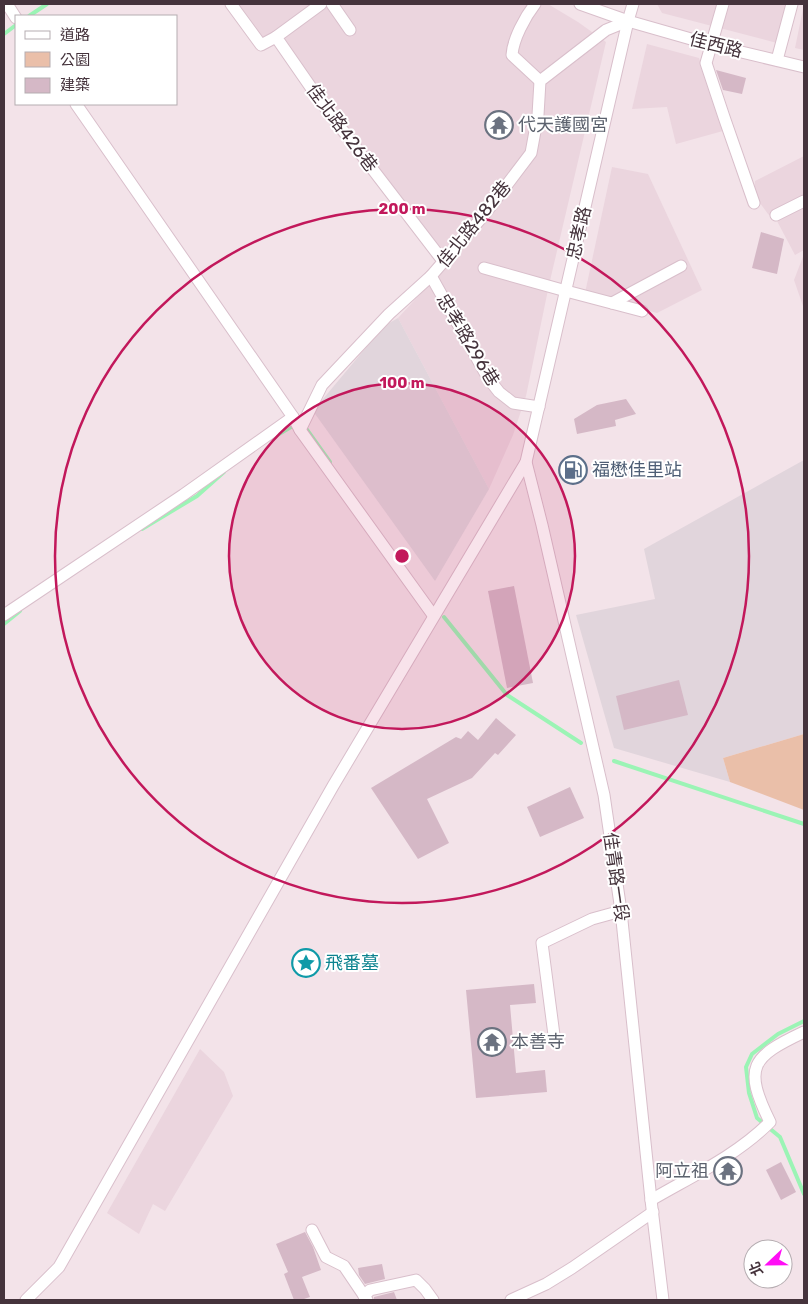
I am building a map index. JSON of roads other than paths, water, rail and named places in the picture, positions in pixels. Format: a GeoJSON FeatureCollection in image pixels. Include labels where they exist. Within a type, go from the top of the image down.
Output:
{"type":"FeatureCollection","features":[{"type":"Feature","properties":{"kind":"street"},"geometry":{"type":"LineString","coordinates":[[7,4],[15,16]]}},
{"type":"Feature","properties":{"kind":"street"},"geometry":{"type":"LineString","coordinates":[[231,4],[260,44],[276,37],[321,4]]}},
{"type":"Feature","properties":{"kind":"street"},"geometry":{"type":"LineString","coordinates":[[332,4],[350,30]]}},
{"type":"Feature","properties":{"kind":"street"},"geometry":{"type":"LineString","coordinates":[[535,4],[529,11],[513,46],[512,55],[540,82],[606,30],[628,21]]}},
{"type":"Feature","properties":{"kind":"street","name":"佳西路"},"geometry":{"type":"LineString","coordinates":[[580,4],[628,21],[712,45],[804,67]]}},
{"type":"Feature","properties":{"kind":"street","name":"忠孝路"},"geometry":{"type":"LineString","coordinates":[[526,462],[633,4]]}},
{"type":"Feature","properties":{"kind":"street"},"geometry":{"type":"LineString","coordinates":[[723,4],[706,63],[754,203]]}},
{"type":"Feature","properties":{"kind":"street"},"geometry":{"type":"LineString","coordinates":[[776,60],[792,4]]}},
{"type":"Feature","properties":{"kind":"street","name":"佳北路426巷"},"geometry":{"type":"LineString","coordinates":[[276,37],[321,102],[443,262]]}},
{"type":"Feature","properties":{"kind":"street","name":"佳北路482巷"},"geometry":{"type":"LineString","coordinates":[[300,430],[322,385],[389,314],[431,276],[484,215],[530,153],[538,115],[540,82]]}},
{"type":"Feature","properties":{"kind":"street"},"geometry":{"type":"LineString","coordinates":[[77,105],[293,417],[300,430],[433,615]]}},
{"type":"Feature","properties":{"kind":"street"},"geometry":{"type":"LineString","coordinates":[[776,215],[804,201]]}},
{"type":"Feature","properties":{"kind":"street"},"geometry":{"type":"LineString","coordinates":[[612,303],[681,266]]}},
{"type":"Feature","properties":{"kind":"street"},"geometry":{"type":"LineString","coordinates":[[484,268],[642,310]]}},
{"type":"Feature","properties":{"kind":"street","name":"忠孝路296巷"},"geometry":{"type":"LineString","coordinates":[[431,276],[488,378],[499,392],[513,403],[539,408]]}},
{"type":"Feature","properties":{"kind":"street"},"geometry":{"type":"LineString","coordinates":[[4,615],[183,496],[293,417]]}},
{"type":"Feature","properties":{"kind":"street"},"geometry":{"type":"LineString","coordinates":[[26,1300],[59,1267],[333,786],[433,615],[526,462]]}},
{"type":"Feature","properties":{"kind":"street","name":"佳青路一段"},"geometry":{"type":"LineString","coordinates":[[526,462],[604,795],[621,911],[663,1300]]}},
{"type":"Feature","properties":{"kind":"street"},"geometry":{"type":"LineString","coordinates":[[554,1036],[542,943],[592,919],[621,911]]}},
{"type":"Feature","properties":{"kind":"street"},"geometry":{"type":"LineString","coordinates":[[651,1200],[734,1153],[770,1122],[755,1087],[755,1068],[764,1055],[778,1045],[804,1032]]}},
{"type":"Feature","properties":{"kind":"street"},"geometry":{"type":"LineString","coordinates":[[510,1300],[546,1284],[572,1268],[653,1212]]}},
{"type":"Feature","properties":{"kind":"street"},"geometry":{"type":"LineString","coordinates":[[312,1230],[326,1257],[344,1266],[366,1298],[370,1290],[416,1280],[425,1288],[432,1300]]}},
{"type":"Feature","properties":{"kind":"waterway"},"geometry":{"type":"LineString","coordinates":[[30,15],[47,4]]}},
{"type":"Feature","properties":{"kind":"waterway"},"geometry":{"type":"LineString","coordinates":[[4,34],[15,26]]}},
{"type":"Feature","properties":{"kind":"waterway"},"geometry":{"type":"LineString","coordinates":[[274,437],[291,427]]}},
{"type":"Feature","properties":{"kind":"waterway"},"geometry":{"type":"LineString","coordinates":[[305,427],[330,462]]}},
{"type":"Feature","properties":{"kind":"waterway"},"geometry":{"type":"LineString","coordinates":[[142,529],[197,496],[224,472]]}},
{"type":"Feature","properties":{"kind":"waterway"},"geometry":{"type":"LineString","coordinates":[[4,624],[20,611]]}},
{"type":"Feature","properties":{"kind":"waterway"},"geometry":{"type":"LineString","coordinates":[[444,617],[507,695],[581,743]]}},
{"type":"Feature","properties":{"kind":"waterway"},"geometry":{"type":"LineString","coordinates":[[614,761],[804,824]]}},
{"type":"Feature","properties":{"kind":"waterway"},"geometry":{"type":"LineString","coordinates":[[804,1021],[778,1034],[752,1054],[746,1067],[749,1093],[757,1118],[780,1137],[804,1194]]}},
{"type":"Feature","properties":{"kind":"place","name":"代天護國宮"},"geometry":{"type":"Point","coordinates":[499,125]}},
{"type":"Feature","properties":{"kind":"place","name":"福懋佳里站"},"geometry":{"type":"Point","coordinates":[573,470]}},
{"type":"Feature","properties":{"kind":"place","name":"飛番墓"},"geometry":{"type":"Point","coordinates":[306,963]}},
{"type":"Feature","properties":{"kind":"place","name":"本善寺"},"geometry":{"type":"Point","coordinates":[492,1042]}},
{"type":"Feature","properties":{"kind":"place","name":"阿立祖"},"geometry":{"type":"Point","coordinates":[728,1171]}}]}
